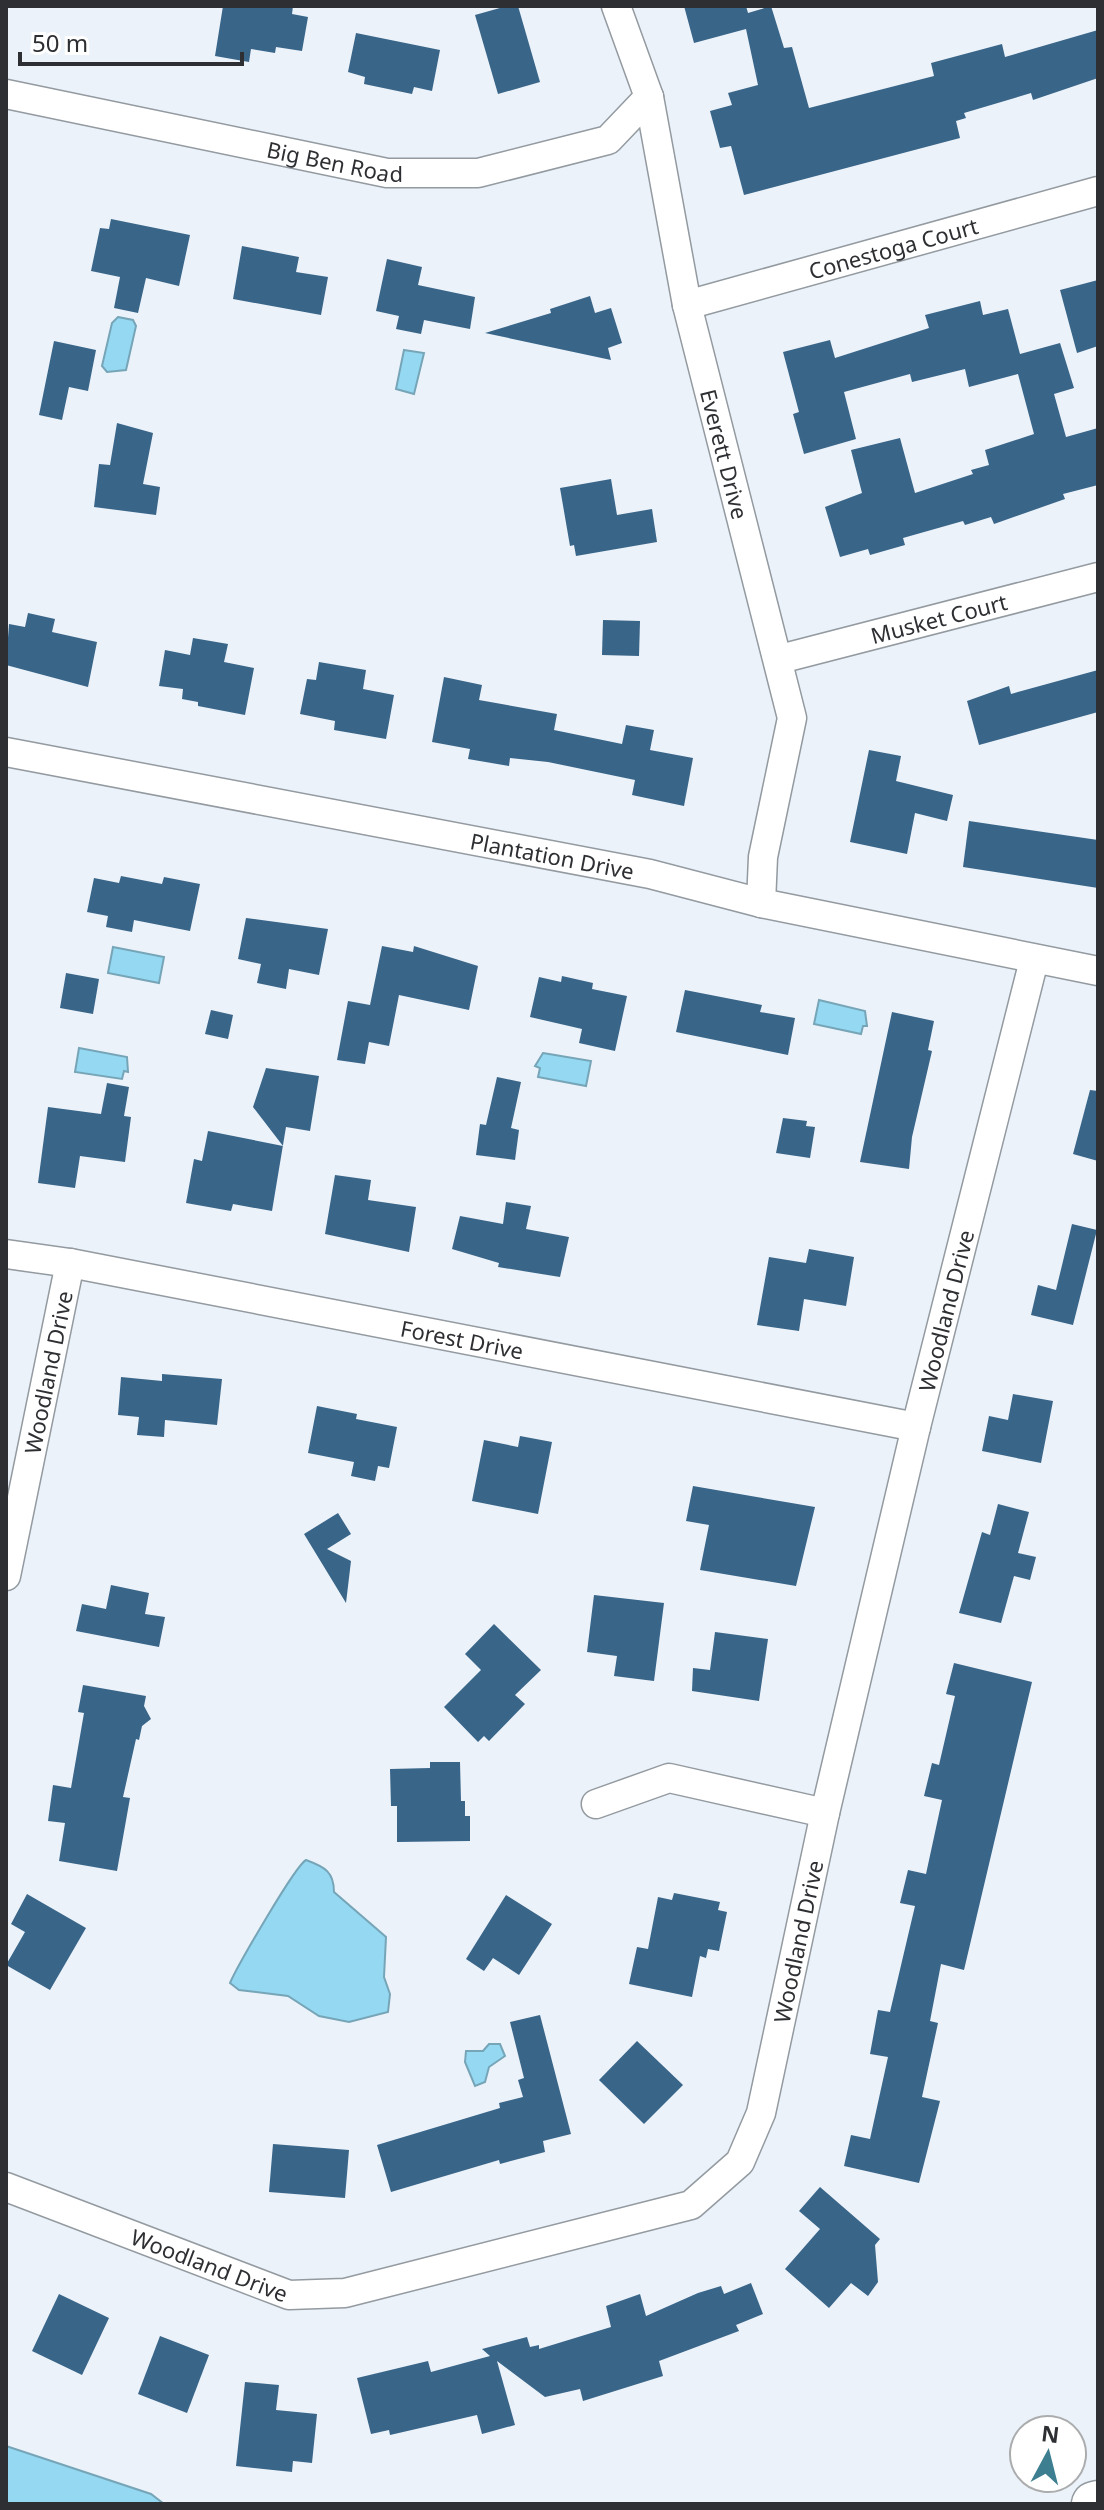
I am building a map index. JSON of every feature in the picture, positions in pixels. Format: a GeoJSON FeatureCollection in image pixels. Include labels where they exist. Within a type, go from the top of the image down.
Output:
{"type":"FeatureCollection","features":[{"type":"Feature","properties":{"kind":"street","name":"Everett Drive"},"geometry":{"type":"LineString","coordinates":[[616,6],[649,97],[687,305],[780,659],[792,718],[763,857],[761,903]]}},
{"type":"Feature","properties":{"kind":"street","name":"Big Ben Road"},"geometry":{"type":"LineString","coordinates":[[6,94],[387,173],[478,173],[608,140],[649,97]]}},
{"type":"Feature","properties":{"kind":"street","name":"Conestoga Court"},"geometry":{"type":"LineString","coordinates":[[687,305],[1098,191]]}},
{"type":"Feature","properties":{"kind":"street","name":"Musket Court"},"geometry":{"type":"LineString","coordinates":[[780,659],[1098,577]]}},
{"type":"Feature","properties":{"kind":"street","name":"Plantation Drive"},"geometry":{"type":"LineString","coordinates":[[6,752],[650,874],[761,903],[1098,971]]}},
{"type":"Feature","properties":{"kind":"street","name":"Woodland Drive"},"geometry":{"type":"LineString","coordinates":[[6,2187],[289,2295],[345,2293],[691,2205],[740,2162],[761,2113],[825,1813],[916,1427],[1034,960]]}},
{"type":"Feature","properties":{"kind":"street","name":"Forest Drive"},"geometry":{"type":"LineString","coordinates":[[6,1254],[70,1263],[916,1427]]}},
{"type":"Feature","properties":{"kind":"street","name":"Woodland Drive"},"geometry":{"type":"LineString","coordinates":[[6,1576],[70,1263]]}},
{"type":"Feature","properties":{"kind":"street"},"geometry":{"type":"LineString","coordinates":[[596,1804],[669,1778],[825,1813]]}},
{"type":"Feature","properties":{"kind":"water"},"geometry":{"type":"Polygon","coordinates":[[[118,317],[133,320],[136,326],[126,370],[107,372],[102,366],[112,323],[118,317]]]}},
{"type":"Feature","properties":{"kind":"water"},"geometry":{"type":"Polygon","coordinates":[[[404,350],[424,353],[414,394],[396,389],[404,350]]]}},
{"type":"Feature","properties":{"kind":"water"},"geometry":{"type":"Polygon","coordinates":[[[113,947],[164,957],[159,983],[108,973],[113,947]]]}},
{"type":"Feature","properties":{"kind":"water"},"geometry":{"type":"Polygon","coordinates":[[[819,1000],[865,1011],[867,1026],[863,1026],[861,1034],[814,1024],[819,1000]]]}},
{"type":"Feature","properties":{"kind":"water"},"geometry":{"type":"Polygon","coordinates":[[[79,1048],[127,1057],[128,1072],[124,1071],[122,1079],[75,1072],[79,1048]]]}},
{"type":"Feature","properties":{"kind":"water"},"geometry":{"type":"Polygon","coordinates":[[[543,1053],[591,1061],[586,1086],[538,1077],[540,1068],[535,1066],[543,1053]]]}},
{"type":"Feature","properties":{"kind":"water"},"geometry":{"type":"Polygon","coordinates":[[[306,1860],[327,1871],[334,1892],[386,1937],[384,1977],[390,1994],[388,2012],[349,2022],[319,2016],[288,1996],[239,1990],[230,1983],[279,1897],[306,1860]]]}},
{"type":"Feature","properties":{"kind":"water"},"geometry":{"type":"Polygon","coordinates":[[[489,2044],[500,2044],[505,2056],[489,2067],[485,2082],[475,2086],[465,2062],[466,2051],[483,2051],[489,2044]]]}},
{"type":"Feature","properties":{"kind":"water"},"geometry":{"type":"Polygon","coordinates":[[[6,2446],[151,2494],[164,2504],[6,2504],[6,2446]]]}},
{"type":"Feature","properties":{"kind":"building"},"geometry":{"type":"Polygon","coordinates":[[[223,6],[293,6],[292,14],[308,17],[302,51],[276,47],[275,53],[251,49],[249,62],[215,56],[223,6]]]}},
{"type":"Feature","properties":{"kind":"building"},"geometry":{"type":"Polygon","coordinates":[[[518,6],[540,82],[498,94],[475,15],[518,6]]]}},
{"type":"Feature","properties":{"kind":"building"},"geometry":{"type":"Polygon","coordinates":[[[684,6],[746,6],[748,13],[771,6],[784,48],[792,47],[809,108],[934,76],[931,63],[1002,44],[1005,57],[1098,30],[1098,78],[1033,100],[1031,93],[964,113],[966,118],[956,121],[960,138],[744,195],[731,146],[720,148],[710,111],[732,105],[728,93],[758,85],[746,29],[694,43],[684,6]]]}},
{"type":"Feature","properties":{"kind":"building"},"geometry":{"type":"Polygon","coordinates":[[[356,33],[440,50],[432,91],[414,87],[412,94],[364,84],[365,77],[348,72],[356,33]]]}},
{"type":"Feature","properties":{"kind":"building"},"geometry":{"type":"Polygon","coordinates":[[[111,219],[190,235],[179,286],[146,278],[138,313],[114,308],[120,277],[91,271],[100,228],[109,229],[111,219]]]}},
{"type":"Feature","properties":{"kind":"building"},"geometry":{"type":"Polygon","coordinates":[[[242,246],[299,257],[296,272],[328,277],[321,315],[233,299],[242,246]]]}},
{"type":"Feature","properties":{"kind":"building"},"geometry":{"type":"Polygon","coordinates":[[[387,259],[422,267],[418,285],[475,297],[470,329],[424,320],[421,334],[396,329],[399,316],[376,311],[387,259]]]}},
{"type":"Feature","properties":{"kind":"building"},"geometry":{"type":"Polygon","coordinates":[[[1098,280],[1098,346],[1077,353],[1060,290],[1098,280]]]}},
{"type":"Feature","properties":{"kind":"building"},"geometry":{"type":"Polygon","coordinates":[[[590,296],[595,313],[611,308],[622,343],[608,348],[611,360],[485,333],[551,313],[550,309],[590,296]]]}},
{"type":"Feature","properties":{"kind":"building"},"geometry":{"type":"Polygon","coordinates":[[[980,301],[983,315],[1008,309],[1020,354],[1060,343],[1074,388],[1054,394],[1066,437],[1098,428],[1098,485],[1063,494],[1065,499],[994,524],[991,517],[965,525],[963,521],[903,538],[905,545],[870,555],[868,549],[840,557],[825,507],[862,493],[851,450],[900,438],[915,493],[973,474],[971,470],[989,465],[985,450],[1034,434],[1018,374],[969,387],[965,369],[912,382],[910,374],[844,392],[856,439],[804,454],[793,414],[799,412],[783,352],[830,340],[835,358],[929,328],[925,315],[980,301]]]}},
{"type":"Feature","properties":{"kind":"building"},"geometry":{"type":"Polygon","coordinates":[[[54,341],[96,350],[88,391],[69,387],[62,420],[39,415],[54,341]]]}},
{"type":"Feature","properties":{"kind":"building"},"geometry":{"type":"Polygon","coordinates":[[[117,423],[153,433],[143,484],[160,487],[156,515],[94,507],[99,464],[110,465],[117,423]]]}},
{"type":"Feature","properties":{"kind":"building"},"geometry":{"type":"Polygon","coordinates":[[[611,479],[617,515],[652,509],[657,542],[576,556],[574,545],[570,546],[560,488],[611,479]]]}},
{"type":"Feature","properties":{"kind":"building"},"geometry":{"type":"Polygon","coordinates":[[[28,613],[55,619],[52,632],[97,642],[88,687],[6,665],[9,624],[25,627],[28,613]]]}},
{"type":"Feature","properties":{"kind":"building"},"geometry":{"type":"Polygon","coordinates":[[[603,620],[640,621],[639,656],[602,655],[603,620]]]}},
{"type":"Feature","properties":{"kind":"building"},"geometry":{"type":"Polygon","coordinates":[[[193,638],[228,644],[224,662],[254,668],[245,715],[198,706],[198,702],[182,699],[183,689],[159,686],[165,650],[190,655],[193,638]]]}},
{"type":"Feature","properties":{"kind":"building"},"geometry":{"type":"Polygon","coordinates":[[[319,662],[366,670],[363,689],[394,695],[386,739],[334,730],[335,721],[300,714],[307,679],[316,680],[319,662]]]}},
{"type":"Feature","properties":{"kind":"building"},"geometry":{"type":"Polygon","coordinates":[[[1098,670],[1098,712],[979,745],[967,701],[1009,686],[1011,694],[1098,670]]]}},
{"type":"Feature","properties":{"kind":"building"},"geometry":{"type":"Polygon","coordinates":[[[444,677],[482,685],[479,700],[557,714],[554,730],[622,744],[626,725],[654,730],[650,750],[693,758],[684,806],[632,795],[635,780],[548,762],[510,758],[509,766],[468,759],[470,749],[432,742],[444,677]]]}},
{"type":"Feature","properties":{"kind":"building"},"geometry":{"type":"Polygon","coordinates":[[[869,750],[901,756],[896,781],[953,795],[947,821],[915,813],[907,854],[850,842],[869,750]]]}},
{"type":"Feature","properties":{"kind":"building"},"geometry":{"type":"Polygon","coordinates":[[[969,821],[1098,840],[1098,888],[963,867],[969,821]]]}},
{"type":"Feature","properties":{"kind":"building"},"geometry":{"type":"Polygon","coordinates":[[[121,876],[162,884],[164,877],[200,884],[190,931],[134,920],[132,932],[106,927],[108,916],[87,912],[94,878],[119,883],[121,876]]]}},
{"type":"Feature","properties":{"kind":"building"},"geometry":{"type":"Polygon","coordinates":[[[246,918],[328,929],[319,975],[289,969],[286,989],[257,983],[261,964],[238,959],[246,918]]]}},
{"type":"Feature","properties":{"kind":"building"},"geometry":{"type":"Polygon","coordinates":[[[382,946],[413,952],[414,946],[478,966],[469,1010],[399,995],[389,1046],[369,1042],[365,1064],[337,1060],[348,1001],[370,1005],[382,946]]]}},
{"type":"Feature","properties":{"kind":"building"},"geometry":{"type":"Polygon","coordinates":[[[66,973],[99,979],[93,1014],[60,1008],[66,973]]]}},
{"type":"Feature","properties":{"kind":"building"},"geometry":{"type":"Polygon","coordinates":[[[562,976],[593,983],[592,989],[627,996],[615,1051],[579,1043],[582,1029],[530,1017],[539,977],[561,982],[562,976]]]}},
{"type":"Feature","properties":{"kind":"building"},"geometry":{"type":"Polygon","coordinates":[[[685,990],[762,1005],[760,1012],[795,1018],[788,1055],[676,1032],[685,990]]]}},
{"type":"Feature","properties":{"kind":"building"},"geometry":{"type":"Polygon","coordinates":[[[211,1010],[233,1015],[228,1039],[205,1034],[211,1010]]]}},
{"type":"Feature","properties":{"kind":"building"},"geometry":{"type":"Polygon","coordinates":[[[892,1012],[934,1021],[928,1050],[932,1051],[912,1137],[909,1169],[860,1162],[892,1012]]]}},
{"type":"Feature","properties":{"kind":"building"},"geometry":{"type":"Polygon","coordinates":[[[266,1068],[319,1076],[310,1131],[286,1127],[283,1146],[253,1107],[266,1068]]]}},
{"type":"Feature","properties":{"kind":"building"},"geometry":{"type":"Polygon","coordinates":[[[497,1077],[521,1082],[511,1128],[519,1130],[515,1160],[476,1155],[480,1124],[486,1125],[497,1077]]]}},
{"type":"Feature","properties":{"kind":"building"},"geometry":{"type":"Polygon","coordinates":[[[107,1083],[129,1087],[124,1116],[131,1117],[125,1162],[80,1156],[75,1188],[38,1183],[48,1107],[101,1114],[107,1083]]]}},
{"type":"Feature","properties":{"kind":"building"},"geometry":{"type":"Polygon","coordinates":[[[1090,1090],[1098,1091],[1098,1161],[1073,1154],[1090,1090]]]}},
{"type":"Feature","properties":{"kind":"building"},"geometry":{"type":"Polygon","coordinates":[[[783,1118],[807,1121],[806,1126],[815,1127],[810,1158],[776,1153],[783,1118]]]}},
{"type":"Feature","properties":{"kind":"building"},"geometry":{"type":"Polygon","coordinates":[[[208,1131],[283,1146],[272,1211],[233,1204],[231,1211],[186,1203],[194,1159],[202,1161],[208,1131]]]}},
{"type":"Feature","properties":{"kind":"building"},"geometry":{"type":"Polygon","coordinates":[[[335,1175],[371,1180],[368,1200],[416,1207],[409,1252],[325,1234],[335,1175]]]}},
{"type":"Feature","properties":{"kind":"building"},"geometry":{"type":"Polygon","coordinates":[[[506,1202],[531,1206],[526,1229],[569,1237],[560,1277],[498,1267],[499,1263],[452,1249],[460,1216],[503,1224],[506,1202]]]}},
{"type":"Feature","properties":{"kind":"building"},"geometry":{"type":"Polygon","coordinates":[[[1072,1224],[1097,1230],[1073,1325],[1031,1315],[1038,1285],[1056,1290],[1072,1224]]]}},
{"type":"Feature","properties":{"kind":"building"},"geometry":{"type":"Polygon","coordinates":[[[809,1249],[854,1257],[846,1306],[804,1299],[799,1331],[757,1325],[769,1257],[806,1263],[809,1249]]]}},
{"type":"Feature","properties":{"kind":"building"},"geometry":{"type":"Polygon","coordinates":[[[162,1374],[222,1379],[217,1425],[165,1420],[164,1437],[137,1435],[139,1417],[118,1415],[121,1377],[162,1381],[162,1374]]]}},
{"type":"Feature","properties":{"kind":"building"},"geometry":{"type":"Polygon","coordinates":[[[1013,1394],[1053,1401],[1041,1463],[982,1451],[989,1416],[1008,1420],[1013,1394]]]}},
{"type":"Feature","properties":{"kind":"building"},"geometry":{"type":"Polygon","coordinates":[[[317,1406],[357,1414],[356,1419],[397,1427],[389,1468],[378,1466],[375,1481],[351,1476],[354,1462],[308,1453],[317,1406]]]}},
{"type":"Feature","properties":{"kind":"building"},"geometry":{"type":"Polygon","coordinates":[[[520,1436],[552,1442],[538,1514],[472,1501],[484,1440],[518,1447],[520,1436]]]}},
{"type":"Feature","properties":{"kind":"building"},"geometry":{"type":"Polygon","coordinates":[[[693,1486],[815,1507],[796,1586],[700,1570],[709,1525],[686,1521],[693,1486]]]}},
{"type":"Feature","properties":{"kind":"building"},"geometry":{"type":"Polygon","coordinates":[[[998,1504],[1029,1512],[1018,1553],[1036,1557],[1030,1580],[1014,1576],[1001,1623],[959,1613],[982,1532],[990,1535],[998,1504]]]}},
{"type":"Feature","properties":{"kind":"building"},"geometry":{"type":"Polygon","coordinates":[[[338,1513],[351,1534],[327,1549],[351,1561],[346,1603],[304,1534],[338,1513]]]}},
{"type":"Feature","properties":{"kind":"building"},"geometry":{"type":"Polygon","coordinates":[[[111,1585],[149,1593],[145,1614],[165,1617],[159,1647],[76,1631],[82,1604],[106,1609],[111,1585]]]}},
{"type":"Feature","properties":{"kind":"building"},"geometry":{"type":"Polygon","coordinates":[[[594,1595],[664,1603],[654,1681],[614,1676],[617,1656],[587,1652],[594,1595]]]}},
{"type":"Feature","properties":{"kind":"building"},"geometry":{"type":"Polygon","coordinates":[[[494,1624],[541,1670],[515,1695],[525,1704],[489,1741],[484,1736],[478,1742],[444,1707],[481,1670],[465,1654],[494,1624]]]}},
{"type":"Feature","properties":{"kind":"building"},"geometry":{"type":"Polygon","coordinates":[[[715,1632],[768,1639],[759,1701],[692,1691],[693,1668],[710,1670],[715,1632]]]}},
{"type":"Feature","properties":{"kind":"building"},"geometry":{"type":"Polygon","coordinates":[[[954,1663],[1032,1682],[964,1970],[941,1964],[930,2021],[938,2023],[922,2097],[940,2101],[919,2183],[844,2166],[851,2135],[870,2139],[888,2057],[870,2054],[878,2010],[890,2012],[915,1906],[900,1903],[908,1870],[926,1874],[942,1800],[924,1796],[932,1763],[939,1765],[955,1696],[946,1694],[954,1663]]]}},
{"type":"Feature","properties":{"kind":"building"},"geometry":{"type":"Polygon","coordinates":[[[83,1685],[146,1696],[144,1706],[151,1719],[142,1726],[139,1740],[136,1739],[123,1797],[130,1798],[117,1871],[59,1861],[65,1823],[48,1821],[53,1785],[71,1788],[84,1713],[78,1712],[83,1685]]]}},
{"type":"Feature","properties":{"kind":"building"},"geometry":{"type":"Polygon","coordinates":[[[430,1762],[460,1762],[461,1801],[465,1801],[465,1816],[470,1816],[470,1841],[397,1842],[397,1806],[391,1806],[390,1769],[430,1768],[430,1762]]]}},
{"type":"Feature","properties":{"kind":"building"},"geometry":{"type":"Polygon","coordinates":[[[674,1893],[720,1902],[718,1910],[727,1912],[719,1951],[708,1949],[706,1958],[700,1956],[692,1997],[629,1984],[637,1947],[648,1949],[658,1897],[672,1900],[674,1893]]]}},
{"type":"Feature","properties":{"kind":"building"},"geometry":{"type":"Polygon","coordinates":[[[27,1894],[86,1928],[50,1990],[6,1965],[25,1932],[11,1924],[27,1894]]]}},
{"type":"Feature","properties":{"kind":"building"},"geometry":{"type":"Polygon","coordinates":[[[506,1895],[552,1924],[519,1975],[493,1958],[484,1971],[466,1959],[506,1895]]]}},
{"type":"Feature","properties":{"kind":"building"},"geometry":{"type":"Polygon","coordinates":[[[540,2015],[571,2134],[543,2141],[545,2152],[500,2164],[499,2160],[391,2192],[377,2145],[500,2108],[499,2103],[523,2097],[518,2080],[524,2078],[510,2022],[540,2015]]]}},
{"type":"Feature","properties":{"kind":"building"},"geometry":{"type":"Polygon","coordinates":[[[637,2041],[683,2085],[644,2124],[599,2080],[637,2041]]]}},
{"type":"Feature","properties":{"kind":"building"},"geometry":{"type":"Polygon","coordinates":[[[273,2144],[349,2150],[345,2198],[269,2192],[273,2144]]]}},
{"type":"Feature","properties":{"kind":"building"},"geometry":{"type":"Polygon","coordinates":[[[820,2187],[880,2239],[875,2245],[878,2282],[868,2296],[851,2283],[829,2308],[785,2269],[820,2229],[799,2211],[820,2187]]]}},
{"type":"Feature","properties":{"kind":"building"},"geometry":{"type":"Polygon","coordinates":[[[751,2283],[763,2314],[736,2325],[739,2331],[659,2361],[663,2376],[583,2401],[580,2389],[545,2397],[497,2361],[515,2425],[482,2434],[477,2415],[390,2435],[389,2430],[371,2434],[357,2378],[428,2361],[431,2372],[490,2356],[482,2349],[527,2337],[530,2347],[539,2345],[539,2349],[611,2327],[606,2306],[640,2294],[646,2316],[698,2293],[721,2286],[724,2294],[751,2283]]]}},
{"type":"Feature","properties":{"kind":"building"},"geometry":{"type":"Polygon","coordinates":[[[59,2294],[109,2318],[82,2375],[32,2351],[59,2294]]]}},
{"type":"Feature","properties":{"kind":"building"},"geometry":{"type":"Polygon","coordinates":[[[160,2336],[209,2355],[187,2413],[138,2394],[160,2336]]]}},
{"type":"Feature","properties":{"kind":"building"},"geometry":{"type":"Polygon","coordinates":[[[245,2382],[279,2385],[276,2410],[317,2414],[312,2463],[293,2461],[292,2472],[236,2466],[245,2382]]]}}]}
